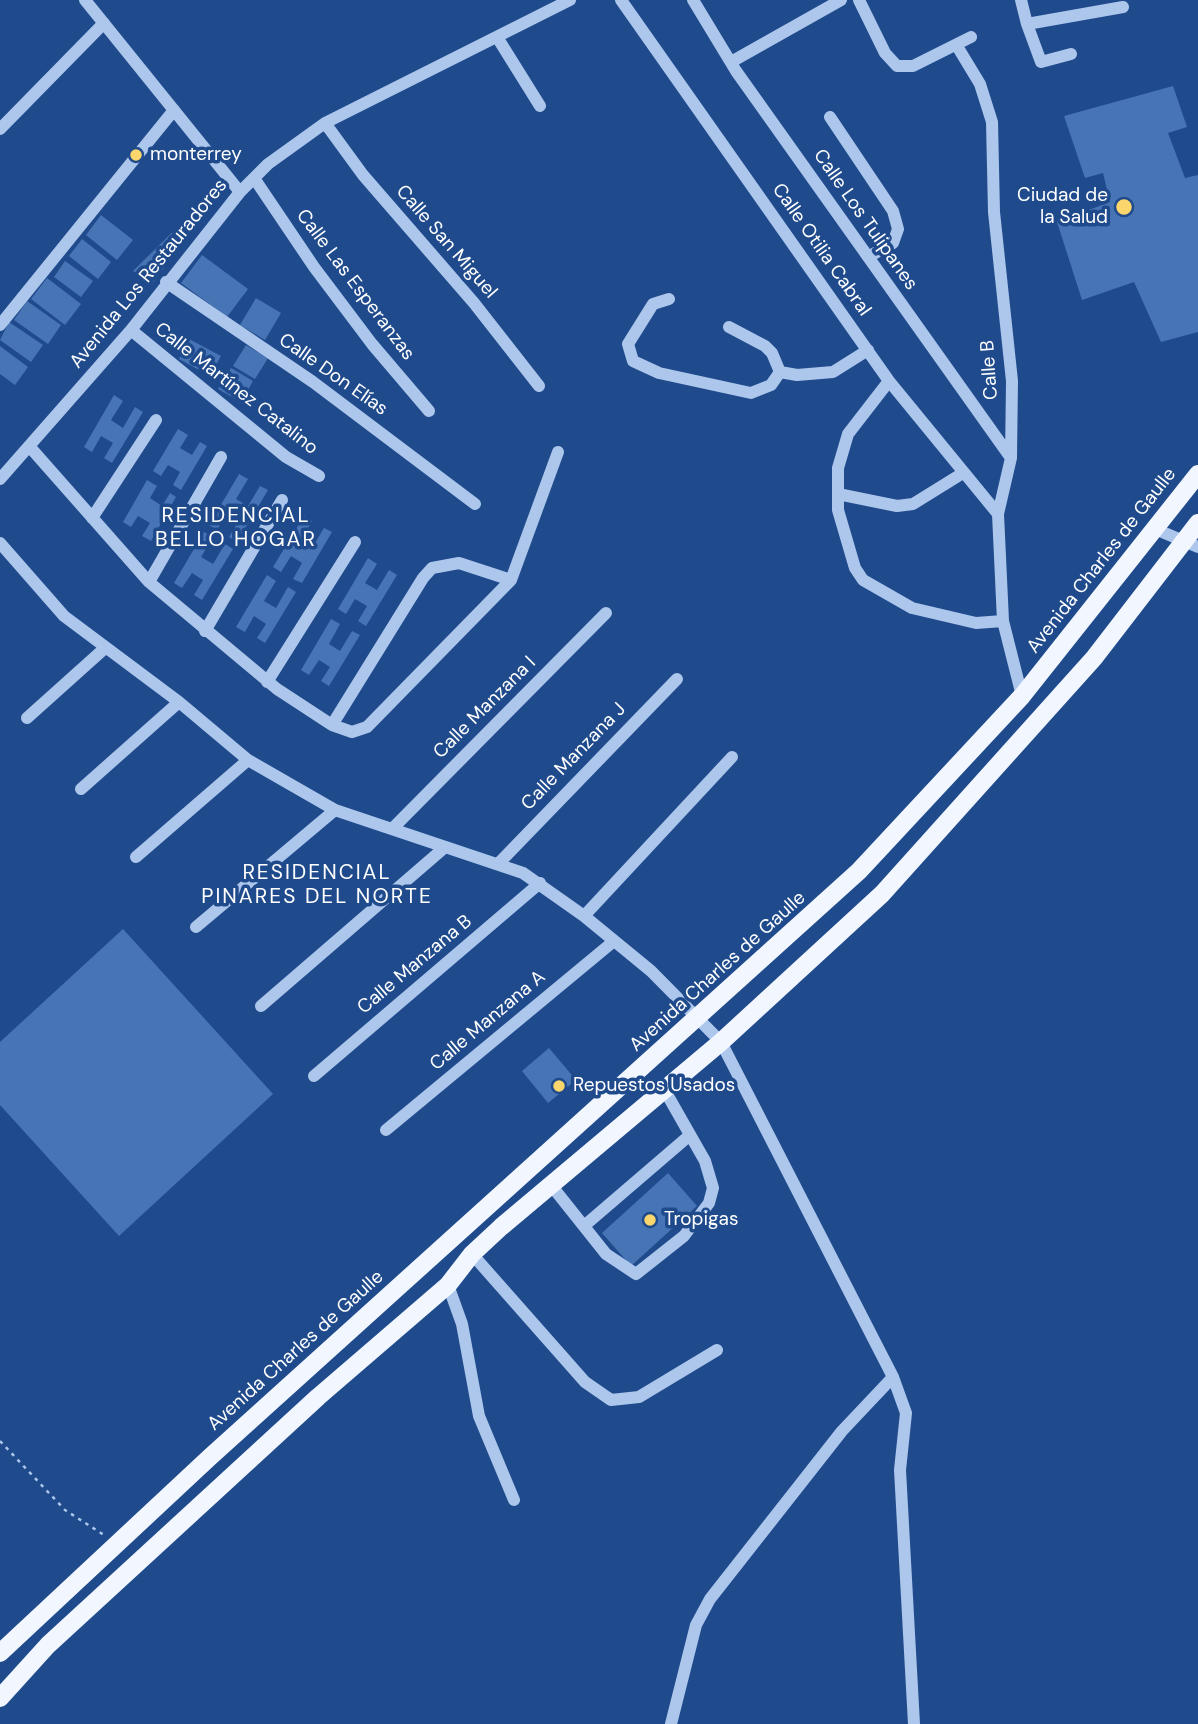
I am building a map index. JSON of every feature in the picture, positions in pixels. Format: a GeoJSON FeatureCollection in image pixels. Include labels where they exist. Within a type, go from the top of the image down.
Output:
{"type":"FeatureCollection","features":[{"type":"Feature","properties":{"kind":"main road","name":"Avenida Charles de Gaulle"},"geometry":{"type":"LineString","coordinates":[[0,1653],[115,1544],[859,871],[1022,696],[1198,474]]}},
{"type":"Feature","properties":{"kind":"main road"},"geometry":{"type":"LineString","coordinates":[[0,1698],[48,1645],[318,1397],[448,1285],[472,1254],[721,1042],[882,894],[1094,658],[1191,545],[1198,523]]}},
{"type":"Feature","properties":{"kind":"main road"},"geometry":{"type":"LineString","coordinates":[[859,871],[882,894]]}},
{"type":"Feature","properties":{"kind":"street"},"geometry":{"type":"LineString","coordinates":[[85,0],[240,192]]}},
{"type":"Feature","properties":{"kind":"street","name":"Avenida Los Restauradores"},"geometry":{"type":"LineString","coordinates":[[0,479],[131,330],[166,282],[240,192],[268,164],[325,123],[570,0]]}},
{"type":"Feature","properties":{"kind":"street","name":"Calle Otilia Cabral"},"geometry":{"type":"LineString","coordinates":[[621,0],[889,381],[998,514]]}},
{"type":"Feature","properties":{"kind":"street","name":"Calle Los Tulipanes"},"geometry":{"type":"LineString","coordinates":[[694,0],[731,62],[1011,458]]}},
{"type":"Feature","properties":{"kind":"street"},"geometry":{"type":"LineString","coordinates":[[731,62],[841,0]]}},
{"type":"Feature","properties":{"kind":"street"},"geometry":{"type":"LineString","coordinates":[[859,0],[885,53],[897,66],[913,66],[971,37]]}},
{"type":"Feature","properties":{"kind":"street"},"geometry":{"type":"LineString","coordinates":[[1021,0],[1041,62],[1071,54]]}},
{"type":"Feature","properties":{"kind":"street"},"geometry":{"type":"LineString","coordinates":[[1027,24],[1122,7]]}},
{"type":"Feature","properties":{"kind":"street"},"geometry":{"type":"LineString","coordinates":[[0,129],[104,23]]}},
{"type":"Feature","properties":{"kind":"street"},"geometry":{"type":"LineString","coordinates":[[497,37],[540,106]]}},
{"type":"Feature","properties":{"kind":"street","name":"Calle B"},"geometry":{"type":"LineString","coordinates":[[957,46],[981,84],[992,121],[995,212],[1012,381],[1011,458],[998,514],[1003,621],[1022,696]]}},
{"type":"Feature","properties":{"kind":"street"},"geometry":{"type":"LineString","coordinates":[[0,325],[174,110]]}},
{"type":"Feature","properties":{"kind":"street"},"geometry":{"type":"LineString","coordinates":[[830,117],[893,212],[898,229],[893,243],[868,257]]}},
{"type":"Feature","properties":{"kind":"street","name":"Calle San Miguel"},"geometry":{"type":"LineString","coordinates":[[325,123],[363,175],[474,303],[539,386]]}},
{"type":"Feature","properties":{"kind":"street","name":"Calle Las Esperanzas"},"geometry":{"type":"LineString","coordinates":[[254,178],[322,278],[429,411]]}},
{"type":"Feature","properties":{"kind":"street","name":"Calle Don Elías"},"geometry":{"type":"LineString","coordinates":[[166,282],[313,382],[475,504]]}},
{"type":"Feature","properties":{"kind":"street"},"geometry":{"type":"LineString","coordinates":[[669,299],[653,304],[640,321],[628,344],[633,361],[659,373],[751,393],[771,385],[780,372]]}},
{"type":"Feature","properties":{"kind":"street"},"geometry":{"type":"LineString","coordinates":[[729,327],[765,346],[780,372]]}},
{"type":"Feature","properties":{"kind":"street","name":"Calle Martínez Catalino"},"geometry":{"type":"LineString","coordinates":[[131,330],[286,457],[319,477]]}},
{"type":"Feature","properties":{"kind":"street"},"geometry":{"type":"LineString","coordinates":[[780,372],[833,372],[868,350]]}},
{"type":"Feature","properties":{"kind":"street"},"geometry":{"type":"LineString","coordinates":[[889,381],[848,434],[838,468],[838,510],[851,555],[863,580],[924,612],[976,622],[1003,621]]}},
{"type":"Feature","properties":{"kind":"street"},"geometry":{"type":"LineString","coordinates":[[92,518],[156,420]]}},
{"type":"Feature","properties":{"kind":"street"},"geometry":{"type":"LineString","coordinates":[[29,446],[149,582],[267,682],[332,725],[352,732],[368,727],[511,580],[558,452]]}},
{"type":"Feature","properties":{"kind":"street"},"geometry":{"type":"LineString","coordinates":[[149,582],[221,457]]}},
{"type":"Feature","properties":{"kind":"street"},"geometry":{"type":"LineString","coordinates":[[838,494],[897,506],[913,504],[963,473]]}},
{"type":"Feature","properties":{"kind":"street"},"geometry":{"type":"LineString","coordinates":[[205,631],[282,499]]}},
{"type":"Feature","properties":{"kind":"street"},"geometry":{"type":"LineString","coordinates":[[1155,529],[1191,545]]}},
{"type":"Feature","properties":{"kind":"street"},"geometry":{"type":"LineString","coordinates":[[267,682],[355,542]]}},
{"type":"Feature","properties":{"kind":"street"},"geometry":{"type":"LineString","coordinates":[[0,543],[64,616],[179,702],[248,760],[334,810],[444,848],[499,863],[540,883],[651,971],[721,1042],[892,1377],[906,1413],[900,1470],[914,1724]]}},
{"type":"Feature","properties":{"kind":"street"},"geometry":{"type":"LineString","coordinates":[[332,725],[423,578],[432,568],[459,563],[511,580]]}},
{"type":"Feature","properties":{"kind":"street","name":"Calle Manzana I"},"geometry":{"type":"LineString","coordinates":[[392,829],[606,614]]}},
{"type":"Feature","properties":{"kind":"street"},"geometry":{"type":"LineString","coordinates":[[27,718],[105,648]]}},
{"type":"Feature","properties":{"kind":"street","name":"Calle Manzana J"},"geometry":{"type":"LineString","coordinates":[[499,863],[677,678]]}},
{"type":"Feature","properties":{"kind":"street"},"geometry":{"type":"LineString","coordinates":[[81,789],[179,702]]}},
{"type":"Feature","properties":{"kind":"street"},"geometry":{"type":"LineString","coordinates":[[584,916],[732,757]]}},
{"type":"Feature","properties":{"kind":"street"},"geometry":{"type":"LineString","coordinates":[[136,858],[248,760]]}},
{"type":"Feature","properties":{"kind":"street"},"geometry":{"type":"LineString","coordinates":[[196,927],[334,810]]}},
{"type":"Feature","properties":{"kind":"street"},"geometry":{"type":"LineString","coordinates":[[261,1006],[444,848]]}},
{"type":"Feature","properties":{"kind":"street","name":"Calle Manzana B"},"geometry":{"type":"LineString","coordinates":[[314,1076],[540,883]]}},
{"type":"Feature","properties":{"kind":"street","name":"Calle Manzana A"},"geometry":{"type":"LineString","coordinates":[[386,1130],[614,941]]}},
{"type":"Feature","properties":{"kind":"street"},"geometry":{"type":"LineString","coordinates":[[551,1185],[606,1254],[636,1273],[684,1236],[709,1203],[713,1188],[705,1161],[664,1089]]}},
{"type":"Feature","properties":{"kind":"street"},"geometry":{"type":"LineString","coordinates":[[584,1226],[690,1135]]}},
{"type":"Feature","properties":{"kind":"street"},"geometry":{"type":"LineString","coordinates":[[472,1254],[585,1382],[611,1399],[639,1397],[717,1350]]}},
{"type":"Feature","properties":{"kind":"street"},"geometry":{"type":"LineString","coordinates":[[448,1285],[462,1324],[479,1416],[514,1500]]}},
{"type":"Feature","properties":{"kind":"street"},"geometry":{"type":"LineString","coordinates":[[671,1724],[696,1625],[710,1599],[842,1431],[892,1377]]}},
{"type":"Feature","properties":{"kind":"path"},"geometry":{"type":"LineString","coordinates":[[0,1441],[65,1510],[115,1544]]}},
{"type":"Feature","properties":{"kind":"building"},"geometry":{"type":"Polygon","coordinates":[[[1173,86],[1187,127],[1168,133],[1185,178],[1198,175],[1198,332],[1161,342],[1134,282],[1082,300],[1057,222],[1110,202],[1103,173],[1085,178],[1064,116],[1173,86]]]}},
{"type":"Feature","properties":{"kind":"building"},"geometry":{"type":"Polygon","coordinates":[[[217,188],[221,192],[151,285],[133,271],[217,188]]]}},
{"type":"Feature","properties":{"kind":"building"},"geometry":{"type":"Polygon","coordinates":[[[101,215],[133,240],[117,260],[86,235],[101,215]]]}},
{"type":"Feature","properties":{"kind":"building"},"geometry":{"type":"Polygon","coordinates":[[[82,239],[111,262],[98,279],[69,256],[82,239]]]}},
{"type":"Feature","properties":{"kind":"building"},"geometry":{"type":"Polygon","coordinates":[[[202,255],[248,289],[227,317],[181,283],[202,255]]]}},
{"type":"Feature","properties":{"kind":"building"},"geometry":{"type":"Polygon","coordinates":[[[65,261],[93,281],[81,297],[54,277],[65,261]]]}},
{"type":"Feature","properties":{"kind":"building"},"geometry":{"type":"Polygon","coordinates":[[[47,278],[81,304],[65,325],[31,299],[47,278]]]}},
{"type":"Feature","properties":{"kind":"building"},"geometry":{"type":"Polygon","coordinates":[[[256,298],[281,313],[265,340],[240,325],[256,298]]]}},
{"type":"Feature","properties":{"kind":"building"},"geometry":{"type":"Polygon","coordinates":[[[27,301],[61,325],[48,344],[14,320],[27,301]]]}},
{"type":"Feature","properties":{"kind":"building"},"geometry":{"type":"Polygon","coordinates":[[[9,322],[43,345],[31,362],[0,340],[9,322]]]}},
{"type":"Feature","properties":{"kind":"building"},"geometry":{"type":"Polygon","coordinates":[[[189,339],[221,356],[210,376],[179,359],[189,339]]]}},
{"type":"Feature","properties":{"kind":"building"},"geometry":{"type":"Polygon","coordinates":[[[246,345],[268,358],[255,379],[233,366],[246,345]]]}},
{"type":"Feature","properties":{"kind":"building"},"geometry":{"type":"Polygon","coordinates":[[[0,346],[28,367],[15,385],[0,374],[0,346]]]}},
{"type":"Feature","properties":{"kind":"building"},"geometry":{"type":"Polygon","coordinates":[[[231,368],[253,381],[241,402],[218,389],[231,368]]]}},
{"type":"Feature","properties":{"kind":"building"},"geometry":{"type":"Polygon","coordinates":[[[114,395],[123,401],[111,420],[123,428],[135,407],[143,412],[112,463],[104,458],[113,443],[101,436],[92,452],[84,447],[114,395]]]}},
{"type":"Feature","properties":{"kind":"building"},"geometry":{"type":"Polygon","coordinates":[[[178,429],[188,435],[180,448],[192,455],[200,442],[207,446],[181,490],[173,485],[180,472],[168,465],[161,476],[153,471],[178,429]]]}},
{"type":"Feature","properties":{"kind":"building"},"geometry":{"type":"Polygon","coordinates":[[[239,474],[248,479],[236,499],[248,506],[260,486],[268,490],[237,542],[229,537],[238,522],[226,515],[217,530],[209,525],[239,474]]]}},
{"type":"Feature","properties":{"kind":"building"},"geometry":{"type":"Polygon","coordinates":[[[147,480],[157,486],[150,498],[162,506],[170,493],[176,497],[151,541],[142,536],[150,523],[138,516],[131,527],[123,522],[147,480]]]}},
{"type":"Feature","properties":{"kind":"building"},"geometry":{"type":"Polygon","coordinates":[[[304,516],[312,521],[301,541],[312,548],[324,528],[332,532],[302,583],[293,579],[302,563],[291,556],[281,572],[273,567],[304,516]]]}},
{"type":"Feature","properties":{"kind":"building"},"geometry":{"type":"Polygon","coordinates":[[[204,532],[213,537],[201,557],[213,564],[225,544],[233,549],[202,600],[194,595],[203,580],[192,573],[182,588],[174,583],[204,532]]]}},
{"type":"Feature","properties":{"kind":"building"},"geometry":{"type":"Polygon","coordinates":[[[368,558],[377,564],[365,583],[377,590],[389,570],[397,575],[366,626],[358,621],[367,606],[355,599],[346,614],[338,609],[368,558]]]}},
{"type":"Feature","properties":{"kind":"building"},"geometry":{"type":"Polygon","coordinates":[[[267,575],[276,581],[264,601],[276,608],[288,587],[296,592],[265,643],[257,638],[266,624],[254,616],[245,632],[236,627],[267,575]]]}},
{"type":"Feature","properties":{"kind":"building"},"geometry":{"type":"Polygon","coordinates":[[[331,619],[340,624],[329,644],[340,651],[352,631],[360,635],[329,686],[321,681],[330,667],[319,660],[309,675],[301,670],[331,619]]]}},
{"type":"Feature","properties":{"kind":"building"},"geometry":{"type":"Polygon","coordinates":[[[123,929],[273,1094],[119,1236],[0,1105],[0,1042],[123,929]]]}},
{"type":"Feature","properties":{"kind":"building"},"geometry":{"type":"Polygon","coordinates":[[[549,1048],[576,1080],[548,1103],[522,1071],[549,1048]]]}},
{"type":"Feature","properties":{"kind":"building","name":"Tropigas"},"geometry":{"type":"Polygon","coordinates":[[[668,1173],[697,1206],[631,1266],[602,1233],[668,1173]]]}},
{"type":"Feature","properties":{"kind":"place","name":"monterrey"},"geometry":{"type":"Point","coordinates":[136,155]}},
{"type":"Feature","properties":{"kind":"place","name":"Ciudad de la Salud"},"geometry":{"type":"Point","coordinates":[1124,207]}},
{"type":"Feature","properties":{"kind":"place","name":"Repuestos Usados"},"geometry":{"type":"Point","coordinates":[559,1086]}},
{"type":"Feature","properties":{"kind":"place","name":"Tropigas"},"geometry":{"type":"Point","coordinates":[650,1220]}},
{"type":"Feature","properties":{"kind":"district","name":"RESIDENCIAL BELLO HOGAR"},"geometry":{"type":"Point","coordinates":[236,528]}},
{"type":"Feature","properties":{"kind":"district","name":"RESIDENCIAL PINARES DEL NORTE"},"geometry":{"type":"Point","coordinates":[317,885]}}]}
